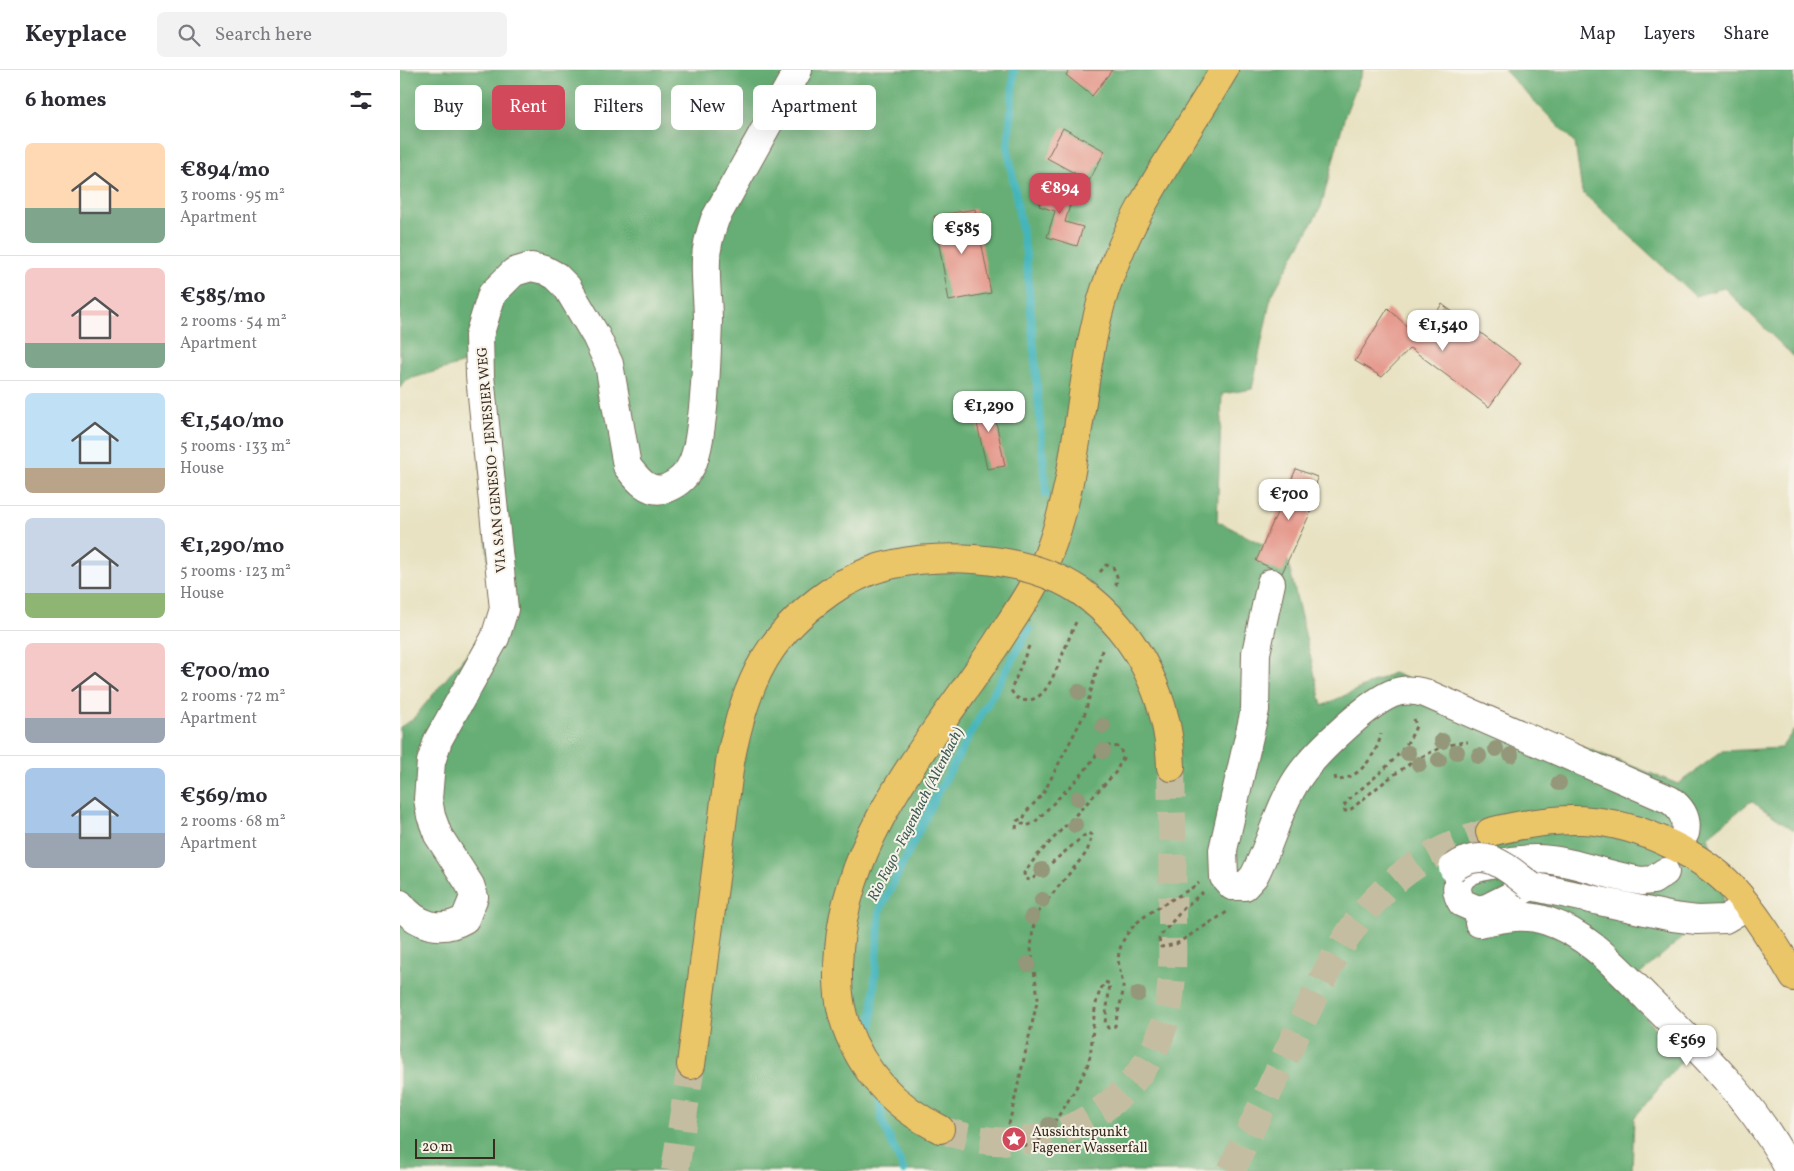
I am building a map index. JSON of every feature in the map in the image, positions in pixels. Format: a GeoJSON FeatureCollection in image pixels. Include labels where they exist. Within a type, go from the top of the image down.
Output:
{"type":"FeatureCollection","features":[{"type":"Feature","properties":{"kind":"main road"},"geometry":{"type":"LineString","coordinates":[[940,1129],[904,1108],[883,1089],[866,1067],[852,1043],[843,1016],[838,990],[841,926],[847,895],[857,866],[873,831],[895,791],[1027,597],[1059,526],[1070,480],[1095,325],[1113,268],[1136,217],[1224,70]]}},
{"type":"Feature","properties":{"kind":"main road"},"geometry":{"type":"LineString","coordinates":[[691,1065],[730,762],[742,709],[759,668],[782,633],[814,601],[842,584],[871,571],[900,564],[933,560],[970,558],[1028,568],[1062,581],[1080,590],[1103,609],[1140,656],[1159,695],[1166,720],[1171,767]]}},
{"type":"Feature","properties":{"kind":"main road"},"geometry":{"type":"LineString","coordinates":[[1490,832],[1523,824],[1560,820],[1594,820],[1626,826],[1648,833],[1695,857],[1732,887],[1771,937],[1794,977]]}},
{"type":"Feature","properties":{"kind":"street","name":"VIA SAN GENESIO - JENESIER WEG"},"geometry":{"type":"LineString","coordinates":[[400,904],[410,916],[427,924],[443,928],[465,919],[474,898],[470,885],[438,835],[428,799],[431,762],[438,740],[495,638],[504,610],[480,376],[479,336],[492,294],[514,272],[531,267],[546,270],[556,276],[567,287],[604,350],[609,364],[627,466],[637,479],[648,488],[660,490],[674,485],[685,475],[693,462],[698,444],[706,381],[708,319],[705,285],[709,236],[715,219],[798,70]]}},
{"type":"Feature","properties":{"kind":"street"},"geometry":{"type":"LineString","coordinates":[[1271,583],[1256,653],[1255,710],[1223,850],[1224,877],[1232,886],[1245,886],[1254,876],[1289,793],[1309,764],[1372,706],[1393,693],[1403,691],[1415,690],[1425,693],[1670,800],[1678,806],[1684,816],[1687,825],[1685,833]]}},
{"type":"Feature","properties":{"kind":"street"},"geometry":{"type":"LineString","coordinates":[[1747,906],[1725,919],[1697,920],[1673,917],[1531,886],[1508,868],[1481,856],[1470,858],[1453,868],[1442,886],[1442,896],[1450,914],[1459,920],[1468,923],[1479,923],[1516,916],[1530,916],[1561,926],[1599,952],[1708,1058],[1730,1082],[1774,1139],[1790,1171]]}},
{"type":"Feature","properties":{"kind":"street"},"geometry":{"type":"LineString","coordinates":[[1531,886],[1487,908],[1478,910],[1462,903],[1457,890],[1458,882],[1470,870],[1527,858],[1566,861],[1642,881],[1653,880],[1665,872]]}},
{"type":"Feature","properties":{"kind":"path"},"geometry":{"type":"LineString","coordinates":[[1097,578],[1104,567],[1110,565],[1117,576],[1114,592]]}},
{"type":"Feature","properties":{"kind":"path"},"geometry":{"type":"LineString","coordinates":[[1011,690],[1014,698],[1021,701],[1033,700],[1045,690],[1079,615]]}},
{"type":"Feature","properties":{"kind":"path"},"geometry":{"type":"LineString","coordinates":[[1016,829],[1017,821],[1022,818],[1043,794],[1085,713],[1102,647]]}},
{"type":"Feature","properties":{"kind":"path"},"geometry":{"type":"LineString","coordinates":[[1411,714],[1416,726],[1406,745],[1394,759],[1348,800],[1343,807],[1345,812],[1349,811],[1398,772],[1436,750],[1469,742]]}},
{"type":"Feature","properties":{"kind":"path"},"geometry":{"type":"LineString","coordinates":[[1336,769],[1334,774],[1336,780],[1345,780],[1354,775],[1372,754],[1380,738],[1382,727]]}},
{"type":"Feature","properties":{"kind":"path"},"geometry":{"type":"LineString","coordinates":[[1022,818],[1022,823],[1026,826],[1034,823],[1083,773],[1097,754],[1109,746],[1120,747],[1123,758],[1115,773],[1036,857],[1024,873],[1025,880],[1032,880],[1085,835],[1088,833],[1092,835],[1087,852],[1040,909],[1033,928],[1031,949],[1038,998],[1009,1124],[1012,1139],[1017,1144],[1028,1145],[1043,1136],[1084,1074],[1089,1060],[1096,1004],[1105,982],[1110,984],[1105,1023],[1108,1028],[1115,1026],[1123,990],[1118,954],[1122,942],[1131,929],[1140,919],[1205,879]]}},
{"type":"Feature","properties":{"kind":"path"},"geometry":{"type":"LineString","coordinates":[[1209,888],[1183,909],[1161,935],[1159,939],[1161,947],[1176,944],[1229,911]]}},
{"type":"Feature","properties":{"kind":"green space"},"geometry":{"type":"Polygon","coordinates":[[[400,70],[1363,70],[1345,115],[1321,207],[1271,297],[1252,389],[1222,394],[1217,521],[1287,557],[1322,706],[1393,673],[1678,784],[1722,751],[1781,748],[1794,730],[1794,830],[1751,801],[1708,836],[1724,901],[1622,990],[1683,1059],[1634,1118],[1632,1171],[400,1171],[400,727],[412,720],[480,638],[493,617],[471,361],[406,380],[400,388],[400,70]]]}},
{"type":"Feature","properties":{"kind":"green space"},"geometry":{"type":"Polygon","coordinates":[[[1504,70],[1794,70],[1794,357],[1724,288],[1695,296],[1582,192],[1575,143],[1504,70]]]}},
{"type":"Feature","properties":{"kind":"building"},"geometry":{"type":"Polygon","coordinates":[[[1069,70],[1112,70],[1092,96],[1066,75],[1069,70]]]}},
{"type":"Feature","properties":{"kind":"building"},"geometry":{"type":"Polygon","coordinates":[[[1063,128],[1105,151],[1089,181],[1047,158],[1063,128]]]}},
{"type":"Feature","properties":{"kind":"building"},"geometry":{"type":"Polygon","coordinates":[[[1046,183],[1074,192],[1065,222],[1083,227],[1077,246],[1047,237],[1055,211],[1039,206],[1046,183]]]}},
{"type":"Feature","properties":{"kind":"building"},"geometry":{"type":"Polygon","coordinates":[[[975,209],[991,293],[949,301],[934,216],[975,209]]]}},
{"type":"Feature","properties":{"kind":"building"},"geometry":{"type":"Polygon","coordinates":[[[1442,304],[1521,363],[1489,407],[1410,348],[1382,377],[1355,361],[1388,308],[1419,338],[1442,304]]]}},
{"type":"Feature","properties":{"kind":"building"},"geometry":{"type":"Polygon","coordinates":[[[991,397],[1005,466],[987,469],[972,401],[991,397]]]}},
{"type":"Feature","properties":{"kind":"building"},"geometry":{"type":"Polygon","coordinates":[[[1296,469],[1317,477],[1315,503],[1282,573],[1256,561],[1296,469]]]}},
{"type":"Feature","properties":{"kind":"waterway"},"geometry":{"type":"LineString","coordinates":[[1014,70],[1008,150],[1026,254],[1046,494]]}},
{"type":"Feature","properties":{"kind":"waterway","name":"Rio Fago - Fagenbach (Altenbach)"},"geometry":{"type":"LineString","coordinates":[[875,1062],[871,1033],[880,910],[936,796],[1029,629]]}},
{"type":"Feature","properties":{"kind":"waterway","name":"Rio Fago - Fagenbach (Altenbach)"},"geometry":{"type":"LineString","coordinates":[[879,1095],[882,1121],[904,1171]]}},
{"type":"Feature","properties":{"kind":"tunnel"},"geometry":{"type":"LineString","coordinates":[[940,1129],[973,1138],[1006,1142],[1040,1138],[1056,1133],[1072,1127],[1106,1107],[1121,1094],[1146,1064],[1156,1047],[1163,1028],[1171,986],[1171,767]]}},
{"type":"Feature","properties":{"kind":"tunnel"},"geometry":{"type":"LineString","coordinates":[[1231,1171],[1332,961],[1366,910],[1391,884],[1417,864],[1460,842],[1490,832]]}},
{"type":"Feature","properties":{"kind":"tunnel"},"geometry":{"type":"LineString","coordinates":[[675,1171],[691,1065]]}},
{"type":"Feature","properties":{"kind":"place","name":"Aussichtspunkt Fagener Wasserfall"},"geometry":{"type":"Point","coordinates":[1014,1139]}}]}
